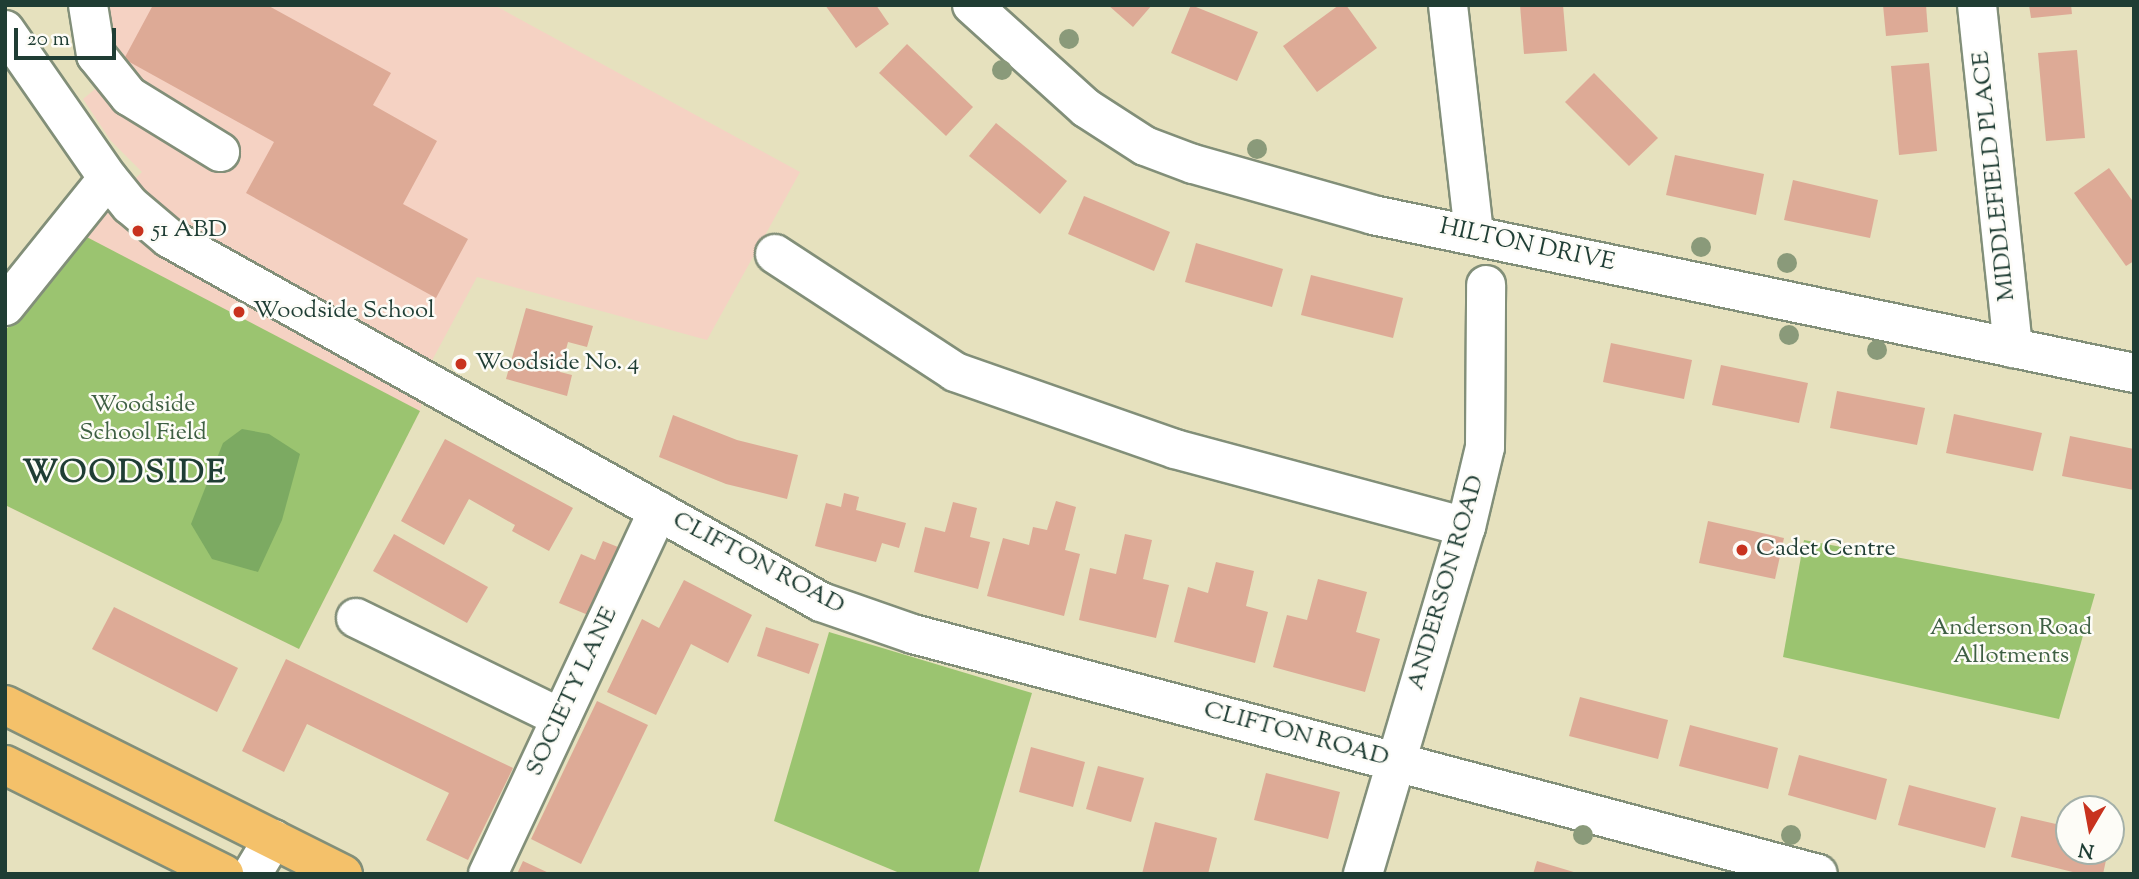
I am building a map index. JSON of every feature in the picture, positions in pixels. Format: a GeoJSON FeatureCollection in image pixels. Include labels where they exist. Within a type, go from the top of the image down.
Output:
{"type":"FeatureCollection","features":[{"type":"Feature","properties":{"kind":"main road"},"geometry":{"type":"LineString","coordinates":[[5,705],[343,874]]}},
{"type":"Feature","properties":{"kind":"main road"},"geometry":{"type":"LineString","coordinates":[[5,765],[224,874]]}},
{"type":"Feature","properties":{"kind":"street"},"geometry":{"type":"LineString","coordinates":[[88,5],[96,55],[129,96],[220,152]]}},
{"type":"Feature","properties":{"kind":"street","name":"HILTON DRIVE"},"geometry":{"type":"LineString","coordinates":[[972,5],[1086,108],[1145,146],[1373,215],[2134,373]]}},
{"type":"Feature","properties":{"kind":"street"},"geometry":{"type":"LineString","coordinates":[[1448,5],[1474,234]]}},
{"type":"Feature","properties":{"kind":"street","name":"MIDDLEFIELD PLACE"},"geometry":{"type":"LineString","coordinates":[[1978,5],[2013,348]]}},
{"type":"Feature","properties":{"kind":"street","name":"CLIFTON ROAD"},"geometry":{"type":"LineString","coordinates":[[5,30],[108,178],[149,223],[195,254],[821,602],[914,634],[1818,874]]}},
{"type":"Feature","properties":{"kind":"street"},"geometry":{"type":"LineString","coordinates":[[11,285],[108,178]]}},
{"type":"Feature","properties":{"kind":"street"},"geometry":{"type":"LineString","coordinates":[[775,254],[955,372],[1175,449],[1466,527]]}},
{"type":"Feature","properties":{"kind":"street","name":"ANDERSON ROAD"},"geometry":{"type":"LineString","coordinates":[[1363,874],[1466,527],[1485,447],[1486,285]]}},
{"type":"Feature","properties":{"kind":"street","name":"SOCIETY LANE"},"geometry":{"type":"LineString","coordinates":[[488,874],[658,511]]}},
{"type":"Feature","properties":{"kind":"street"},"geometry":{"type":"LineString","coordinates":[[356,618],[561,718]]}},
{"type":"Feature","properties":{"kind":"street"},"geometry":{"type":"LineString","coordinates":[[252,874],[273,839]]}},
{"type":"Feature","properties":{"kind":"shaded area","name":"Woodside School"},"geometry":{"type":"Polygon","coordinates":[[[106,5],[494,5],[800,172],[707,340],[477,277],[429,366],[420,411],[299,649],[5,505],[5,331],[81,234],[142,172],[111,141],[83,99],[112,75],[106,5]]]}},
{"type":"Feature","properties":{"kind":"green space","name":"Woodside School Field"},"geometry":{"type":"Polygon","coordinates":[[[81,234],[420,411],[299,649],[5,505],[5,331],[81,234]]]}},
{"type":"Feature","properties":{"kind":"green space"},"geometry":{"type":"Polygon","coordinates":[[[242,429],[269,434],[300,454],[282,520],[258,572],[212,559],[191,524],[223,443],[242,429]]]}},
{"type":"Feature","properties":{"kind":"green space","name":"Anderson Road Allotments"},"geometry":{"type":"Polygon","coordinates":[[[1804,540],[2095,594],[2059,719],[1783,657],[1804,540]]]}},
{"type":"Feature","properties":{"kind":"green space"},"geometry":{"type":"Polygon","coordinates":[[[829,632],[1032,693],[978,874],[902,874],[774,821],[829,632]]]}},
{"type":"Feature","properties":{"kind":"building"},"geometry":{"type":"Polygon","coordinates":[[[153,5],[267,5],[391,73],[373,105],[437,141],[403,204],[468,239],[436,298],[246,193],[274,142],[124,59],[153,5]]]}},
{"type":"Feature","properties":{"kind":"building"},"geometry":{"type":"Polygon","coordinates":[[[825,5],[876,5],[889,24],[856,48],[825,5]]]}},
{"type":"Feature","properties":{"kind":"building"},"geometry":{"type":"Polygon","coordinates":[[[1108,5],[1152,5],[1133,27],[1108,5]]]}},
{"type":"Feature","properties":{"kind":"building"},"geometry":{"type":"Polygon","coordinates":[[[1191,5],[1258,32],[1237,81],[1171,53],[1191,5]]]}},
{"type":"Feature","properties":{"kind":"building"},"geometry":{"type":"Polygon","coordinates":[[[1339,5],[1346,5],[1377,48],[1317,92],[1283,46],[1339,5]]]}},
{"type":"Feature","properties":{"kind":"building"},"geometry":{"type":"Polygon","coordinates":[[[1520,5],[1563,5],[1567,51],[1524,54],[1520,5]]]}},
{"type":"Feature","properties":{"kind":"building"},"geometry":{"type":"Polygon","coordinates":[[[1883,5],[1926,5],[1928,32],[1886,36],[1883,5]]]}},
{"type":"Feature","properties":{"kind":"building"},"geometry":{"type":"Polygon","coordinates":[[[2029,5],[2071,5],[2072,14],[2031,18],[2029,5]]]}},
{"type":"Feature","properties":{"kind":"building"},"geometry":{"type":"Polygon","coordinates":[[[907,44],[973,107],[946,136],[879,73],[907,44]]]}},
{"type":"Feature","properties":{"kind":"building"},"geometry":{"type":"Polygon","coordinates":[[[2077,50],[2085,138],[2046,141],[2038,53],[2077,50]]]}},
{"type":"Feature","properties":{"kind":"building"},"geometry":{"type":"Polygon","coordinates":[[[1929,63],[1937,151],[1899,155],[1891,66],[1929,63]]]}},
{"type":"Feature","properties":{"kind":"building"},"geometry":{"type":"Polygon","coordinates":[[[1594,73],[1658,138],[1629,166],[1565,102],[1594,73]]]}},
{"type":"Feature","properties":{"kind":"building"},"geometry":{"type":"Polygon","coordinates":[[[996,123],[1067,181],[1040,214],[969,156],[996,123]]]}},
{"type":"Feature","properties":{"kind":"building"},"geometry":{"type":"Polygon","coordinates":[[[1675,155],[1764,174],[1756,215],[1666,195],[1675,155]]]}},
{"type":"Feature","properties":{"kind":"building"},"geometry":{"type":"Polygon","coordinates":[[[2109,168],[2134,203],[2134,261],[2126,266],[2074,193],[2109,168]]]}},
{"type":"Feature","properties":{"kind":"building"},"geometry":{"type":"Polygon","coordinates":[[[1793,180],[1878,200],[1870,238],[1784,220],[1793,180]]]}},
{"type":"Feature","properties":{"kind":"building"},"geometry":{"type":"Polygon","coordinates":[[[1084,196],[1170,232],[1154,271],[1068,234],[1084,196]]]}},
{"type":"Feature","properties":{"kind":"building"},"geometry":{"type":"Polygon","coordinates":[[[1196,243],[1283,269],[1272,307],[1185,282],[1196,243]]]}},
{"type":"Feature","properties":{"kind":"building"},"geometry":{"type":"Polygon","coordinates":[[[1311,275],[1403,298],[1393,338],[1301,315],[1311,275]]]}},
{"type":"Feature","properties":{"kind":"building"},"geometry":{"type":"Polygon","coordinates":[[[526,308],[593,326],[587,347],[568,342],[560,372],[572,375],[567,396],[506,379],[526,308]]]}},
{"type":"Feature","properties":{"kind":"building"},"geometry":{"type":"Polygon","coordinates":[[[1611,343],[1692,360],[1684,399],[1603,382],[1611,343]]]}},
{"type":"Feature","properties":{"kind":"building"},"geometry":{"type":"Polygon","coordinates":[[[1721,365],[1808,383],[1799,423],[1712,405],[1721,365]]]}},
{"type":"Feature","properties":{"kind":"building"},"geometry":{"type":"Polygon","coordinates":[[[1837,391],[1925,408],[1917,445],[1830,428],[1837,391]]]}},
{"type":"Feature","properties":{"kind":"building"},"geometry":{"type":"Polygon","coordinates":[[[1954,414],[2042,433],[2033,471],[1946,453],[1954,414]]]}},
{"type":"Feature","properties":{"kind":"building"},"geometry":{"type":"Polygon","coordinates":[[[673,415],[737,440],[798,455],[787,499],[726,484],[659,457],[673,415]]]}},
{"type":"Feature","properties":{"kind":"building"},"geometry":{"type":"Polygon","coordinates":[[[2070,436],[2134,449],[2134,490],[2062,476],[2070,436]]]}},
{"type":"Feature","properties":{"kind":"building"},"geometry":{"type":"Polygon","coordinates":[[[445,439],[573,508],[549,551],[512,531],[515,525],[469,499],[444,545],[401,521],[445,439]]]}},
{"type":"Feature","properties":{"kind":"building"},"geometry":{"type":"Polygon","coordinates":[[[844,493],[859,497],[856,510],[906,523],[899,548],[882,543],[876,562],[815,546],[826,503],[841,507],[844,493]]]}},
{"type":"Feature","properties":{"kind":"building"},"geometry":{"type":"Polygon","coordinates":[[[1056,501],[1076,507],[1065,550],[1080,554],[1064,616],[987,596],[1003,538],[1029,545],[1033,527],[1047,530],[1056,501]]]}},
{"type":"Feature","properties":{"kind":"building"},"geometry":{"type":"Polygon","coordinates":[[[953,502],[977,508],[970,537],[990,542],[978,589],[914,572],[925,527],[945,532],[953,502]]]}},
{"type":"Feature","properties":{"kind":"building","name":"Cadet Centre"},"geometry":{"type":"Polygon","coordinates":[[[1708,521],[1784,538],[1775,579],[1699,563],[1708,521]]]}},
{"type":"Feature","properties":{"kind":"building"},"geometry":{"type":"Polygon","coordinates":[[[394,534],[488,587],[467,623],[373,571],[394,534]]]}},
{"type":"Feature","properties":{"kind":"building"},"geometry":{"type":"Polygon","coordinates":[[[1125,534],[1152,540],[1143,579],[1169,585],[1156,638],[1079,620],[1090,568],[1116,574],[1125,534]]]}},
{"type":"Feature","properties":{"kind":"building"},"geometry":{"type":"Polygon","coordinates":[[[603,541],[623,549],[593,617],[559,603],[581,554],[595,560],[603,541]]]}},
{"type":"Feature","properties":{"kind":"building"},"geometry":{"type":"Polygon","coordinates":[[[1216,562],[1254,571],[1246,606],[1268,612],[1255,663],[1174,642],[1188,587],[1208,593],[1216,562]]]}},
{"type":"Feature","properties":{"kind":"building"},"geometry":{"type":"Polygon","coordinates":[[[1318,579],[1367,592],[1356,632],[1380,639],[1365,692],[1273,667],[1287,615],[1307,620],[1318,579]]]}},
{"type":"Feature","properties":{"kind":"building"},"geometry":{"type":"Polygon","coordinates":[[[684,580],[752,615],[728,663],[691,644],[656,715],[607,692],[642,619],[659,628],[684,580]]]}},
{"type":"Feature","properties":{"kind":"building"},"geometry":{"type":"Polygon","coordinates":[[[114,607],[238,668],[217,712],[92,649],[114,607]]]}},
{"type":"Feature","properties":{"kind":"building"},"geometry":{"type":"Polygon","coordinates":[[[766,627],[819,644],[809,674],[757,656],[766,627]]]}},
{"type":"Feature","properties":{"kind":"building"},"geometry":{"type":"Polygon","coordinates":[[[286,659],[513,768],[468,860],[426,840],[449,793],[307,724],[284,772],[242,751],[286,659]]]}},
{"type":"Feature","properties":{"kind":"building"},"geometry":{"type":"Polygon","coordinates":[[[1580,697],[1668,720],[1658,759],[1569,736],[1580,697]]]}},
{"type":"Feature","properties":{"kind":"building"},"geometry":{"type":"Polygon","coordinates":[[[597,701],[648,725],[581,864],[531,839],[597,701]]]}},
{"type":"Feature","properties":{"kind":"building"},"geometry":{"type":"Polygon","coordinates":[[[1690,725],[1778,748],[1768,789],[1679,766],[1690,725]]]}},
{"type":"Feature","properties":{"kind":"building"},"geometry":{"type":"Polygon","coordinates":[[[1031,747],[1085,762],[1073,807],[1019,792],[1031,747]]]}},
{"type":"Feature","properties":{"kind":"building"},"geometry":{"type":"Polygon","coordinates":[[[1799,755],[1887,779],[1876,820],[1788,795],[1799,755]]]}},
{"type":"Feature","properties":{"kind":"building"},"geometry":{"type":"Polygon","coordinates":[[[1098,766],[1144,778],[1131,822],[1086,809],[1098,766]]]}},
{"type":"Feature","properties":{"kind":"building"},"geometry":{"type":"Polygon","coordinates":[[[1266,773],[1340,792],[1328,839],[1254,820],[1266,773]]]}},
{"type":"Feature","properties":{"kind":"building"},"geometry":{"type":"Polygon","coordinates":[[[1909,785],[1996,808],[1985,848],[1898,825],[1909,785]]]}},
{"type":"Feature","properties":{"kind":"building"},"geometry":{"type":"Polygon","coordinates":[[[2021,816],[2055,824],[2055,865],[2105,865],[2103,874],[2081,874],[2011,857],[2021,816]]]}},
{"type":"Feature","properties":{"kind":"building"},"geometry":{"type":"Polygon","coordinates":[[[1155,822],[1217,838],[1208,874],[1142,874],[1155,822]]]}},
{"type":"Feature","properties":{"kind":"building"},"geometry":{"type":"Polygon","coordinates":[[[523,861],[551,874],[517,874],[523,861]]]}},
{"type":"Feature","properties":{"kind":"building"},"geometry":{"type":"Polygon","coordinates":[[[1537,861],[1577,873],[1577,874],[1533,874],[1537,861]]]}},
{"type":"Feature","properties":{"kind":"place","name":"51 ABD"},"geometry":{"type":"Point","coordinates":[138,231]}},
{"type":"Feature","properties":{"kind":"place","name":"Woodside School"},"geometry":{"type":"Point","coordinates":[239,312]}},
{"type":"Feature","properties":{"kind":"place","name":"Woodside No. 4"},"geometry":{"type":"Point","coordinates":[461,364]}},
{"type":"Feature","properties":{"kind":"place","name":"Cadet Centre"},"geometry":{"type":"Point","coordinates":[1742,550]}},
{"type":"Feature","properties":{"kind":"district","name":"WOODSIDE"},"geometry":{"type":"Point","coordinates":[125,474]}}]}
